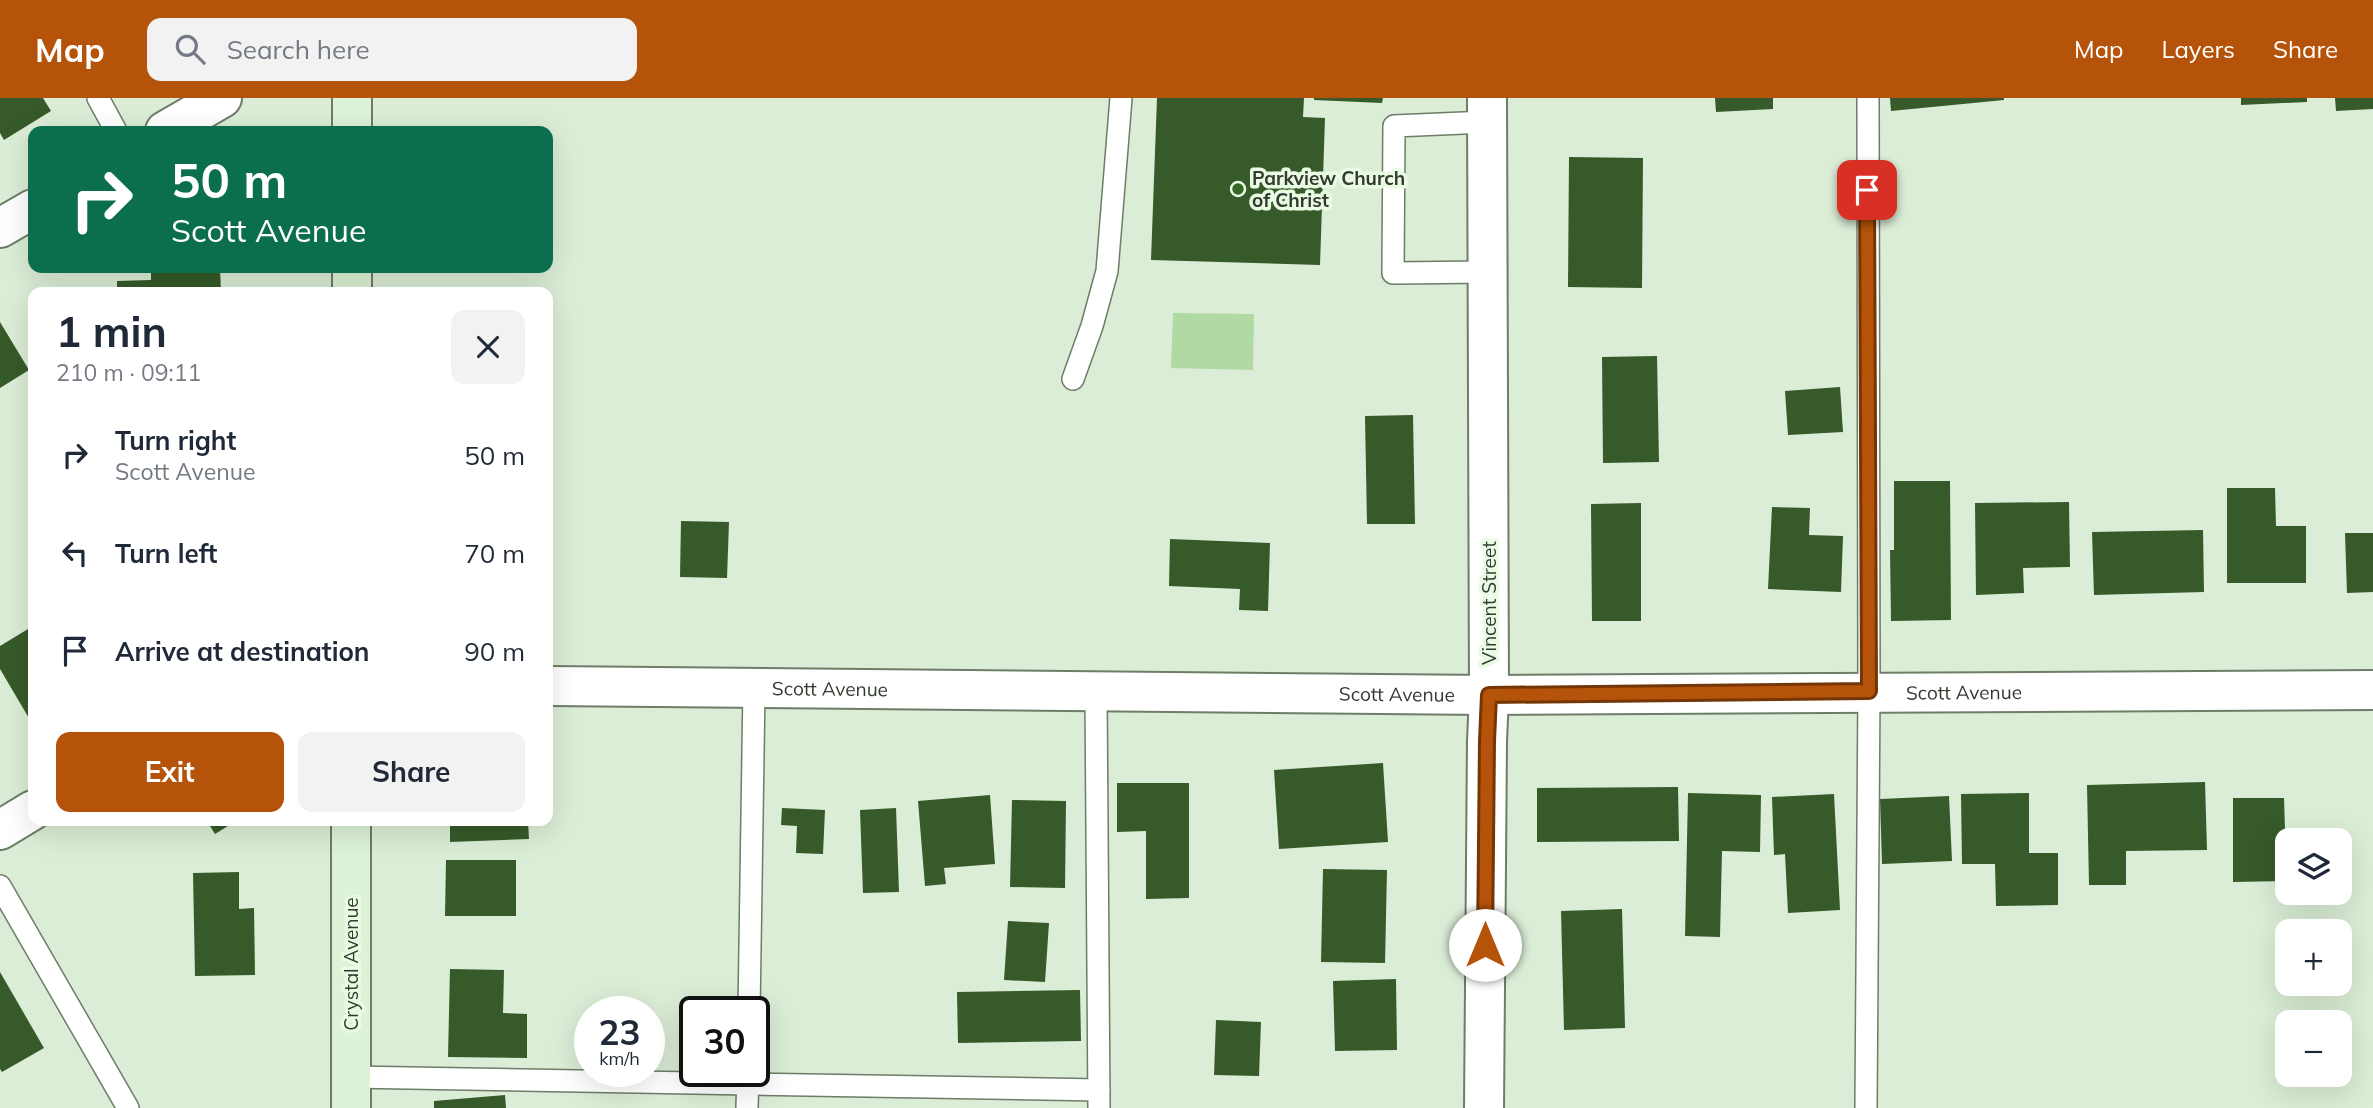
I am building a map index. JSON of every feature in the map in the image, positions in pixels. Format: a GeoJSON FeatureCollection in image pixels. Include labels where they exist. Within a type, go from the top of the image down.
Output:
{"type":"FeatureCollection","features":[{"type":"Feature","properties":{"kind":"street"},"geometry":{"type":"LineString","coordinates":[[174,126],[222,98]]}},
{"type":"Feature","properties":{"kind":"street"},"geometry":{"type":"LineString","coordinates":[[352,98],[352,126]]}},
{"type":"Feature","properties":{"kind":"street","name":"Vincent Street"},"geometry":{"type":"LineString","coordinates":[[1484,1108],[1489,695],[1487,110]]}},
{"type":"Feature","properties":{"kind":"street"},"geometry":{"type":"LineString","coordinates":[[0,228],[28,212]]}},
{"type":"Feature","properties":{"kind":"street","name":"Scott Avenue"},"geometry":{"type":"LineString","coordinates":[[553,686],[1489,695],[2373,690]]}},
{"type":"Feature","properties":{"kind":"street"},"geometry":{"type":"LineString","coordinates":[[0,830],[28,813]]}},
{"type":"Feature","properties":{"kind":"street","name":"Crystal Avenue"},"geometry":{"type":"LineString","coordinates":[[351,826],[351,1093]]}},
{"type":"Feature","properties":{"kind":"lane"},"geometry":{"type":"LineString","coordinates":[[98,98],[113,126]]}},
{"type":"Feature","properties":{"kind":"lane"},"geometry":{"type":"LineString","coordinates":[[1073,379],[1092,326],[1107,271],[1121,98]]}},
{"type":"Feature","properties":{"kind":"lane"},"geometry":{"type":"LineString","coordinates":[[1866,1108],[1869,691],[1868,98]]}},
{"type":"Feature","properties":{"kind":"lane"},"geometry":{"type":"LineString","coordinates":[[1487,110],[1394,126],[1393,273],[1488,272]]}},
{"type":"Feature","properties":{"kind":"lane"},"geometry":{"type":"LineString","coordinates":[[749,996],[754,688]]}},
{"type":"Feature","properties":{"kind":"lane"},"geometry":{"type":"LineString","coordinates":[[770,1079],[1099,1099],[1096,691]]}},
{"type":"Feature","properties":{"kind":"lane"},"geometry":{"type":"LineString","coordinates":[[0,886],[128,1108]]}},
{"type":"Feature","properties":{"kind":"lane"},"geometry":{"type":"LineString","coordinates":[[351,1093],[679,1081]]}},
{"type":"Feature","properties":{"kind":"lane"},"geometry":{"type":"LineString","coordinates":[[747,1108],[748,1087]]}},
{"type":"Feature","properties":{"kind":"green space"},"geometry":{"type":"Polygon","coordinates":[[[1173,313],[1254,314],[1253,370],[1171,368],[1173,313]]]}},
{"type":"Feature","properties":{"kind":"building"},"geometry":{"type":"Polygon","coordinates":[[[0,98],[43,98],[51,111],[4,140],[0,133],[0,98]]]}},
{"type":"Feature","properties":{"kind":"building","name":"Parkview Church of Christ"},"geometry":{"type":"Polygon","coordinates":[[[1157,98],[1304,98],[1303,117],[1325,118],[1320,265],[1151,260],[1157,98]]]}},
{"type":"Feature","properties":{"kind":"building"},"geometry":{"type":"Polygon","coordinates":[[[1314,98],[1383,98],[1382,103],[1314,98]]]}},
{"type":"Feature","properties":{"kind":"building"},"geometry":{"type":"Polygon","coordinates":[[[1715,98],[1773,98],[1773,109],[1716,112],[1715,98]]]}},
{"type":"Feature","properties":{"kind":"building"},"geometry":{"type":"Polygon","coordinates":[[[1890,98],[2004,98],[2004,100],[1891,111],[1890,98]]]}},
{"type":"Feature","properties":{"kind":"building"},"geometry":{"type":"Polygon","coordinates":[[[2241,98],[2307,98],[2307,102],[2241,105],[2241,98]]]}},
{"type":"Feature","properties":{"kind":"building"},"geometry":{"type":"Polygon","coordinates":[[[2335,98],[2373,98],[2373,109],[2336,111],[2335,98]]]}},
{"type":"Feature","properties":{"kind":"building"},"geometry":{"type":"Polygon","coordinates":[[[1569,157],[1643,158],[1642,288],[1568,287],[1569,157]]]}},
{"type":"Feature","properties":{"kind":"building"},"geometry":{"type":"Polygon","coordinates":[[[151,273],[220,273],[221,287],[117,287],[117,281],[151,280],[151,273]]]}},
{"type":"Feature","properties":{"kind":"building"},"geometry":{"type":"Polygon","coordinates":[[[0,322],[28,371],[0,388],[0,322]]]}},
{"type":"Feature","properties":{"kind":"building"},"geometry":{"type":"Polygon","coordinates":[[[1657,356],[1659,462],[1603,463],[1602,357],[1657,356]]]}},
{"type":"Feature","properties":{"kind":"building"},"geometry":{"type":"Polygon","coordinates":[[[1840,387],[1843,432],[1788,435],[1785,391],[1840,387]]]}},
{"type":"Feature","properties":{"kind":"building"},"geometry":{"type":"Polygon","coordinates":[[[1413,415],[1415,524],[1367,524],[1365,416],[1413,415]]]}},
{"type":"Feature","properties":{"kind":"building"},"geometry":{"type":"Polygon","coordinates":[[[1894,481],[1950,481],[1951,620],[1891,621],[1890,550],[1894,550],[1894,481]]]}},
{"type":"Feature","properties":{"kind":"building"},"geometry":{"type":"Polygon","coordinates":[[[2227,488],[2275,488],[2276,526],[2306,526],[2306,583],[2227,583],[2227,488]]]}},
{"type":"Feature","properties":{"kind":"building"},"geometry":{"type":"Polygon","coordinates":[[[2069,502],[2070,567],[2023,568],[2024,593],[1976,595],[1975,503],[2069,502]]]}},
{"type":"Feature","properties":{"kind":"building"},"geometry":{"type":"Polygon","coordinates":[[[1641,503],[1641,621],[1592,621],[1591,504],[1641,503]]]}},
{"type":"Feature","properties":{"kind":"building"},"geometry":{"type":"Polygon","coordinates":[[[1772,507],[1810,508],[1809,535],[1843,536],[1841,592],[1768,589],[1772,507]]]}},
{"type":"Feature","properties":{"kind":"building"},"geometry":{"type":"Polygon","coordinates":[[[681,521],[729,522],[727,578],[680,577],[681,521]]]}},
{"type":"Feature","properties":{"kind":"building"},"geometry":{"type":"Polygon","coordinates":[[[2203,530],[2204,592],[2094,595],[2092,532],[2203,530]]]}},
{"type":"Feature","properties":{"kind":"building"},"geometry":{"type":"Polygon","coordinates":[[[2345,533],[2373,533],[2373,592],[2347,593],[2345,533]]]}},
{"type":"Feature","properties":{"kind":"building"},"geometry":{"type":"Polygon","coordinates":[[[1170,539],[1270,543],[1268,611],[1239,610],[1240,589],[1169,586],[1170,539]]]}},
{"type":"Feature","properties":{"kind":"building"},"geometry":{"type":"Polygon","coordinates":[[[28,629],[28,717],[0,669],[0,646],[28,629]]]}},
{"type":"Feature","properties":{"kind":"building"},"geometry":{"type":"Polygon","coordinates":[[[1383,763],[1388,842],[1279,849],[1274,770],[1383,763]]]}},
{"type":"Feature","properties":{"kind":"building"},"geometry":{"type":"Polygon","coordinates":[[[2205,782],[2207,850],[2126,851],[2126,885],[2089,885],[2087,785],[2205,782]]]}},
{"type":"Feature","properties":{"kind":"building"},"geometry":{"type":"Polygon","coordinates":[[[1117,783],[1189,783],[1189,898],[1146,899],[1146,831],[1117,832],[1117,783]]]}},
{"type":"Feature","properties":{"kind":"building"},"geometry":{"type":"Polygon","coordinates":[[[1678,787],[1679,841],[1537,842],[1537,788],[1678,787]]]}},
{"type":"Feature","properties":{"kind":"building"},"geometry":{"type":"Polygon","coordinates":[[[1688,793],[1761,795],[1760,852],[1722,851],[1720,937],[1685,936],[1688,793]]]}},
{"type":"Feature","properties":{"kind":"building"},"geometry":{"type":"Polygon","coordinates":[[[2029,793],[2029,853],[2058,853],[2058,905],[1996,906],[1995,864],[1962,864],[1961,794],[2029,793]]]}},
{"type":"Feature","properties":{"kind":"building"},"geometry":{"type":"Polygon","coordinates":[[[1834,794],[1840,910],[1788,913],[1785,854],[1774,855],[1772,797],[1834,794]]]}},
{"type":"Feature","properties":{"kind":"building"},"geometry":{"type":"Polygon","coordinates":[[[990,795],[995,864],[944,868],[946,884],[925,886],[918,801],[990,795]]]}},
{"type":"Feature","properties":{"kind":"building"},"geometry":{"type":"Polygon","coordinates":[[[1949,796],[1952,861],[1882,864],[1880,799],[1949,796]]]}},
{"type":"Feature","properties":{"kind":"building"},"geometry":{"type":"Polygon","coordinates":[[[2233,798],[2284,798],[2285,828],[2275,828],[2275,881],[2233,882],[2233,798]]]}},
{"type":"Feature","properties":{"kind":"building"},"geometry":{"type":"Polygon","coordinates":[[[1012,800],[1066,801],[1065,888],[1010,887],[1012,800]]]}},
{"type":"Feature","properties":{"kind":"building"},"geometry":{"type":"Polygon","coordinates":[[[782,808],[825,810],[823,854],[796,853],[797,826],[781,825],[782,808]]]}},
{"type":"Feature","properties":{"kind":"building"},"geometry":{"type":"Polygon","coordinates":[[[896,808],[899,892],[863,893],[860,810],[896,808]]]}},
{"type":"Feature","properties":{"kind":"building"},"geometry":{"type":"Polygon","coordinates":[[[210,826],[228,826],[215,834],[210,826]]]}},
{"type":"Feature","properties":{"kind":"building"},"geometry":{"type":"Polygon","coordinates":[[[450,826],[528,826],[529,839],[450,842],[450,826]]]}},
{"type":"Feature","properties":{"kind":"building"},"geometry":{"type":"Polygon","coordinates":[[[446,860],[516,860],[516,916],[445,916],[446,860]]]}},
{"type":"Feature","properties":{"kind":"building"},"geometry":{"type":"Polygon","coordinates":[[[1323,869],[1387,870],[1385,963],[1321,962],[1323,869]]]}},
{"type":"Feature","properties":{"kind":"building"},"geometry":{"type":"Polygon","coordinates":[[[239,872],[239,909],[254,908],[255,975],[195,976],[193,873],[239,872]]]}},
{"type":"Feature","properties":{"kind":"building"},"geometry":{"type":"Polygon","coordinates":[[[1622,909],[1625,1028],[1564,1030],[1561,911],[1622,909]]]}},
{"type":"Feature","properties":{"kind":"building"},"geometry":{"type":"Polygon","coordinates":[[[1008,921],[1049,923],[1045,982],[1004,980],[1008,921]]]}},
{"type":"Feature","properties":{"kind":"building"},"geometry":{"type":"Polygon","coordinates":[[[450,969],[504,970],[503,1013],[527,1014],[527,1058],[448,1057],[450,969]]]}},
{"type":"Feature","properties":{"kind":"building"},"geometry":{"type":"Polygon","coordinates":[[[0,972],[44,1048],[2,1072],[0,1069],[0,972]]]}},
{"type":"Feature","properties":{"kind":"building"},"geometry":{"type":"Polygon","coordinates":[[[1396,979],[1397,1050],[1335,1051],[1333,981],[1396,979]]]}},
{"type":"Feature","properties":{"kind":"building"},"geometry":{"type":"Polygon","coordinates":[[[1080,990],[1081,1041],[958,1043],[957,992],[1080,990]]]}},
{"type":"Feature","properties":{"kind":"building"},"geometry":{"type":"Polygon","coordinates":[[[1216,1020],[1261,1022],[1259,1076],[1214,1075],[1216,1020]]]}},
{"type":"Feature","properties":{"kind":"building"},"geometry":{"type":"Polygon","coordinates":[[[505,1095],[506,1108],[434,1108],[434,1101],[505,1095]]]}},
{"type":"Feature","properties":{"kind":"place","name":"Parkview Church of Christ"},"geometry":{"type":"Point","coordinates":[1238,189]}},
{"type":"Feature","properties":{"kind":"route"},"geometry":{"type":"LineString","coordinates":[[1485,945],[1489,695],[1869,691],[1867,190]]}}]}
